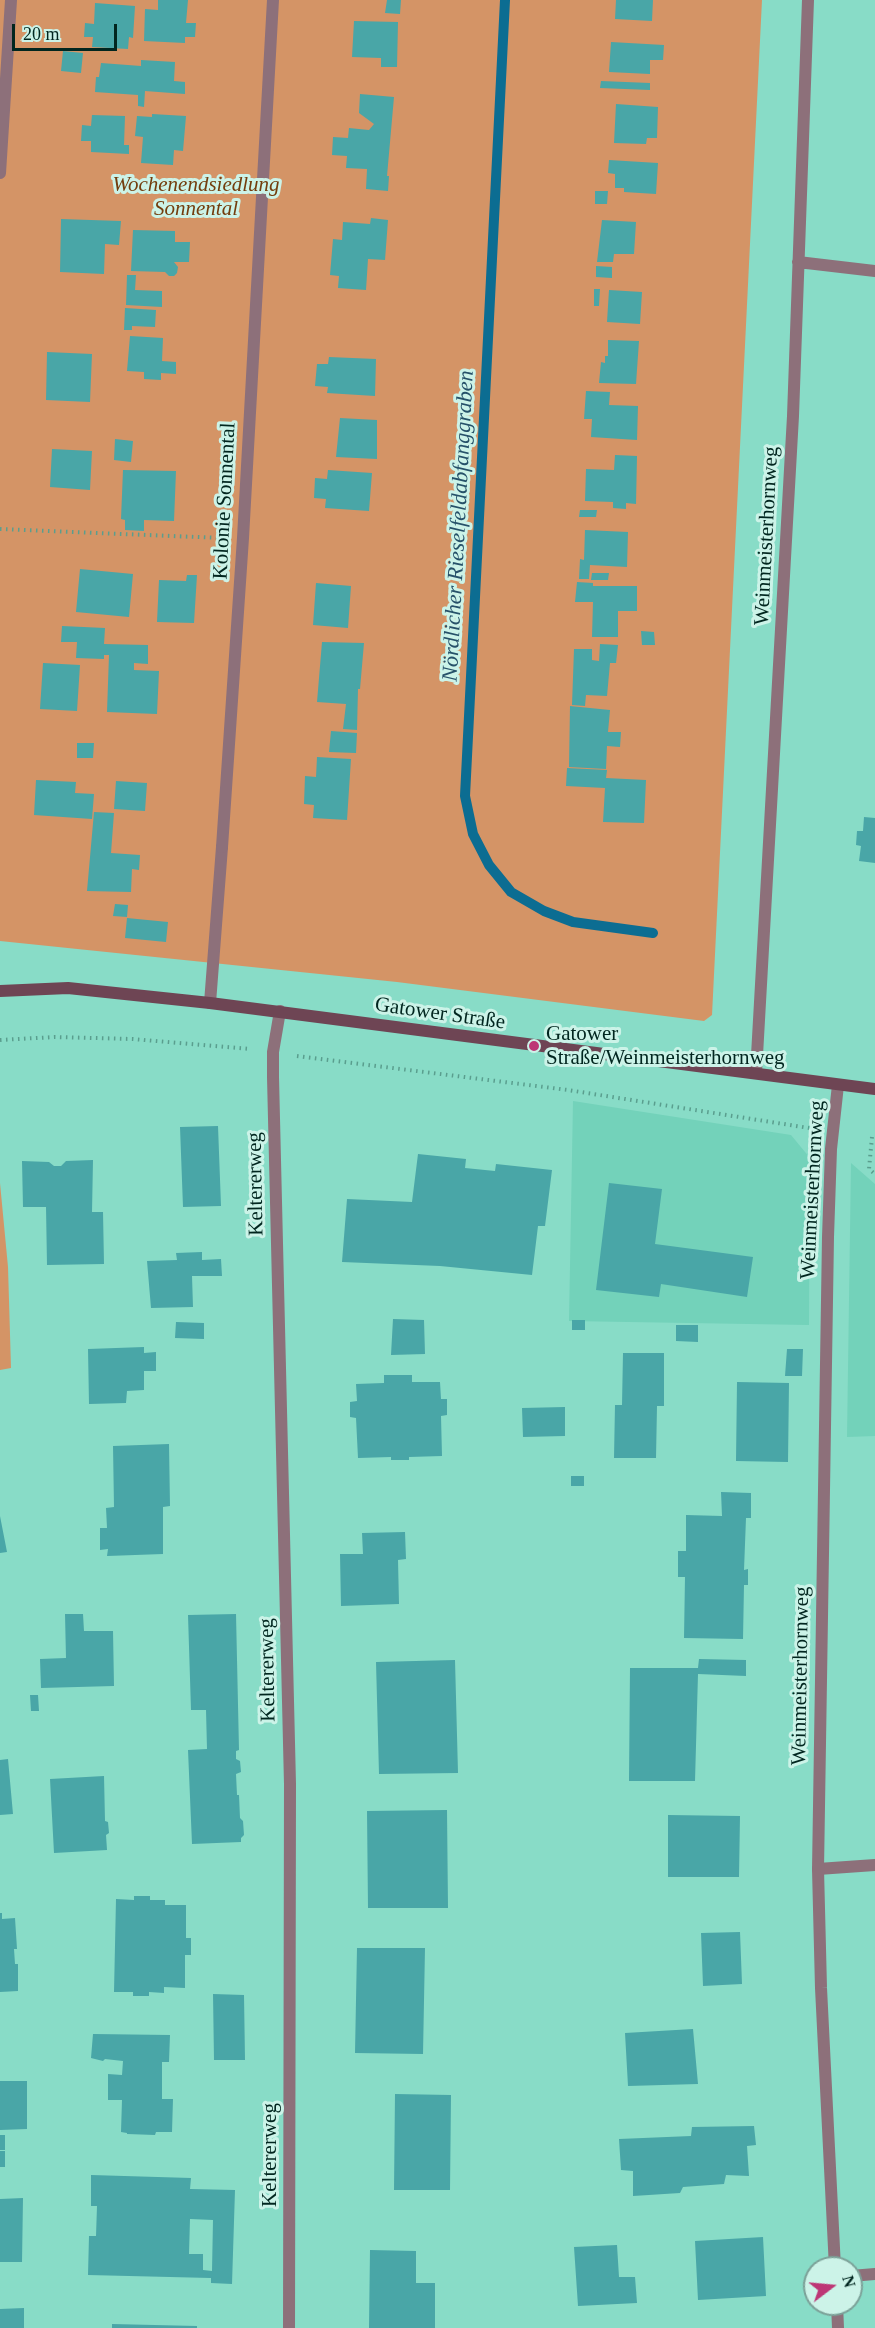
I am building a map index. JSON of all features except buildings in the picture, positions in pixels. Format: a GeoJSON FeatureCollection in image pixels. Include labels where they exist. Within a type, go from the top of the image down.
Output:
{"type":"FeatureCollection","features":[{"type":"Feature","properties":{"kind":"main road","name":"Gatower Straße"},"geometry":{"type":"LineString","coordinates":[[0,991],[68,988],[210,1003],[875,1089]]}},
{"type":"Feature","properties":{"kind":"street"},"geometry":{"type":"LineString","coordinates":[[0,173],[11,0]]}},
{"type":"Feature","properties":{"kind":"street","name":"Kolonie Sonnental"},"geometry":{"type":"LineString","coordinates":[[210,1003],[243,538],[273,0]]}},
{"type":"Feature","properties":{"kind":"street","name":"Weinmeisterhornweg"},"geometry":{"type":"LineString","coordinates":[[756,1073],[794,417],[808,0]]}},
{"type":"Feature","properties":{"kind":"street"},"geometry":{"type":"LineString","coordinates":[[798,262],[875,271]]}},
{"type":"Feature","properties":{"kind":"street","name":"Keltererweg"},"geometry":{"type":"LineString","coordinates":[[280,1011],[273,1052],[273,1077],[290,1784],[289,2328]]}},
{"type":"Feature","properties":{"kind":"street","name":"Weinmeisterhornweg"},"geometry":{"type":"LineString","coordinates":[[834,2256],[821,1988],[818,1869],[828,1237],[831,1149],[838,1085]]}},
{"type":"Feature","properties":{"kind":"street"},"geometry":{"type":"LineString","coordinates":[[818,1869],[875,1865]]}},
{"type":"Feature","properties":{"kind":"path"},"geometry":{"type":"LineString","coordinates":[[0,528],[243,538]]}},
{"type":"Feature","properties":{"kind":"path"},"geometry":{"type":"LineString","coordinates":[[0,1040],[66,1037],[132,1039],[238,1047]]}},
{"type":"Feature","properties":{"kind":"path"},"geometry":{"type":"LineString","coordinates":[[308,1058],[568,1090],[803,1126],[818,1131]]}},
{"type":"Feature","properties":{"kind":"path"},"geometry":{"type":"LineString","coordinates":[[872,1137],[869,1169],[875,1174]]}},
{"type":"Feature","properties":{"kind":"shaded area"},"geometry":{"type":"Polygon","coordinates":[[[573,1101],[791,1135],[810,1158],[809,1325],[569,1321],[573,1101]]]}},
{"type":"Feature","properties":{"kind":"shaded area"},"geometry":{"type":"Polygon","coordinates":[[[851,1163],[875,1184],[875,1436],[847,1437],[851,1163]]]}},
{"type":"Feature","properties":{"kind":"green space","name":"Wochenendsiedlung Sonnental"},"geometry":{"type":"Polygon","coordinates":[[[0,0],[762,0],[712,1015],[704,1021],[397,982],[0,941],[0,0]]]}},
{"type":"Feature","properties":{"kind":"green space"},"geometry":{"type":"Polygon","coordinates":[[[0,1183],[8,1267],[11,1368],[0,1370],[0,1183]]]}},
{"type":"Feature","properties":{"kind":"waterway","name":"Nördlicher Rieselfeldabfanggraben"},"geometry":{"type":"LineString","coordinates":[[505,0],[465,796],[473,834],[489,865],[511,892],[544,911],[573,922],[653,933]]}},
{"type":"Feature","properties":{"kind":"place","name":"Gatower Straße/Weinmeisterhornweg"},"geometry":{"type":"Point","coordinates":[534,1046]}}]}
